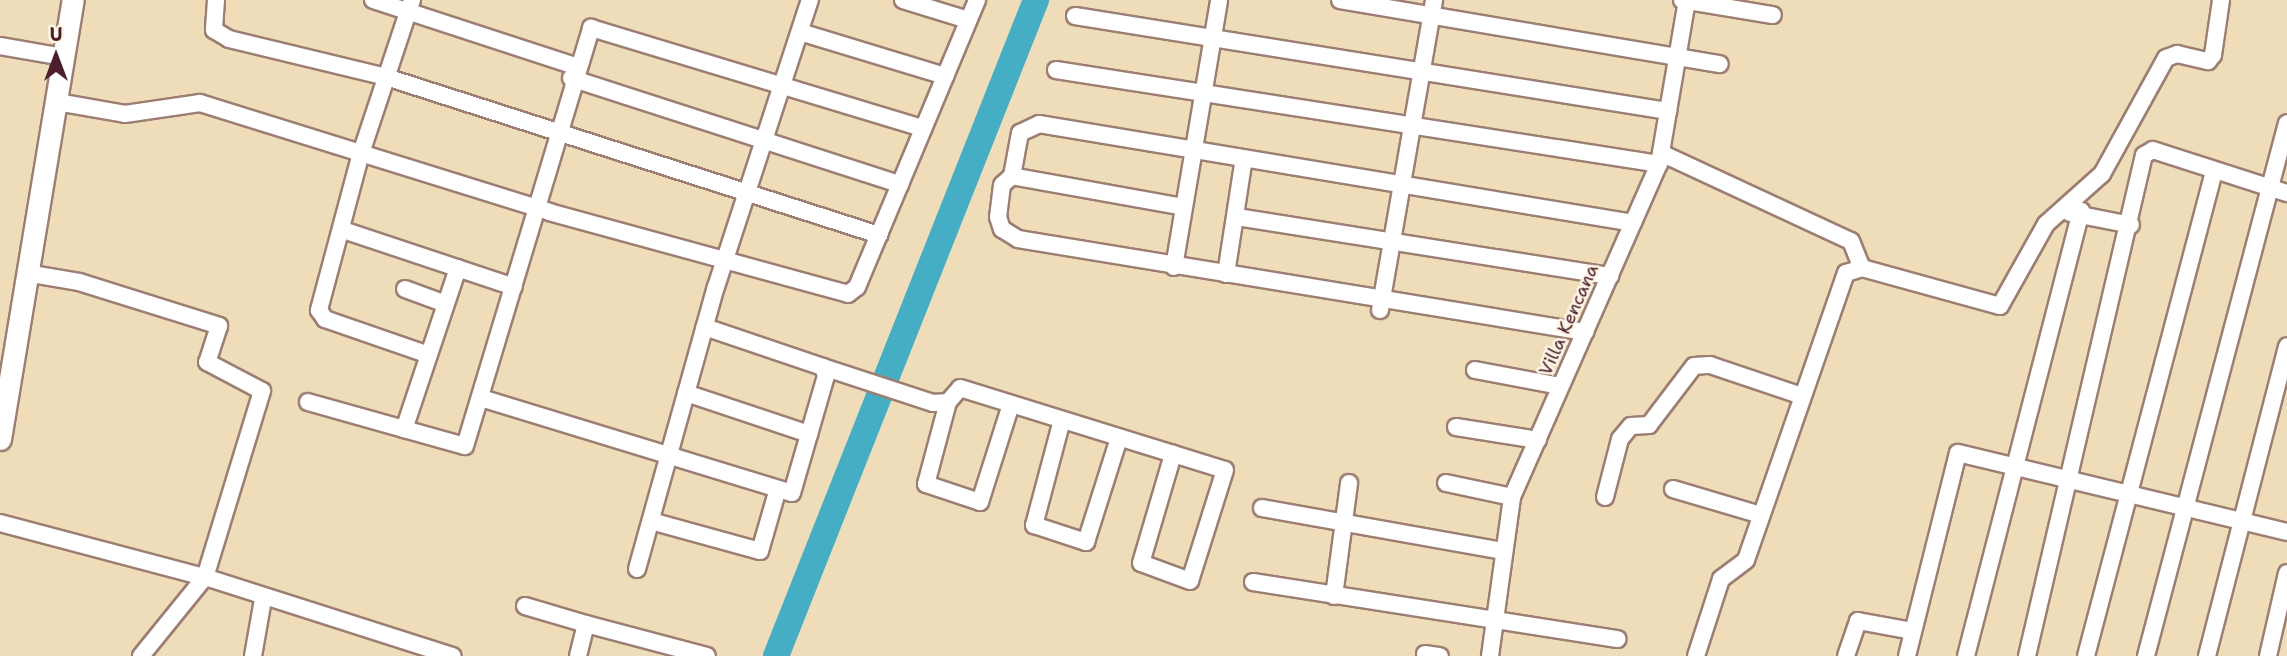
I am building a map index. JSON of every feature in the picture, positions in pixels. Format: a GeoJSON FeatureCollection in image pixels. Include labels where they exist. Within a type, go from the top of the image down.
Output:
{"type":"FeatureCollection","features":[{"type":"Feature","properties":{"kind":"main road"},"geometry":{"type":"LineString","coordinates":[[0,439],[8,340],[26,272],[73,0]]}},
{"type":"Feature","properties":{"kind":"street"},"geometry":{"type":"LineString","coordinates":[[216,0],[214,30],[229,39],[386,77],[556,130],[746,195],[879,235]]}},
{"type":"Feature","properties":{"kind":"street"},"geometry":{"type":"LineString","coordinates":[[373,0],[410,5],[573,72],[764,141],[900,184]]}},
{"type":"Feature","properties":{"kind":"street"},"geometry":{"type":"LineString","coordinates":[[637,569],[724,263],[810,0]]}},
{"type":"Feature","properties":{"kind":"street"},"geometry":{"type":"LineString","coordinates":[[903,0],[968,20]]}},
{"type":"Feature","properties":{"kind":"street"},"geometry":{"type":"LineString","coordinates":[[57,102],[125,114],[200,103],[533,207],[724,263],[848,294],[879,235],[977,0]]}},
{"type":"Feature","properties":{"kind":"street"},"geometry":{"type":"LineString","coordinates":[[1174,267],[1219,0]]}},
{"type":"Feature","properties":{"kind":"street"},"geometry":{"type":"LineString","coordinates":[[1340,0],[1720,64]]}},
{"type":"Feature","properties":{"kind":"street"},"geometry":{"type":"LineString","coordinates":[[1381,303],[1434,0]]}},
{"type":"Feature","properties":{"kind":"street","name":"Villa Kencana"},"geometry":{"type":"LineString","coordinates":[[1490,656],[1512,497],[1660,158],[1685,0],[1773,15]]}},
{"type":"Feature","properties":{"kind":"street"},"geometry":{"type":"LineString","coordinates":[[1696,656],[1711,598],[1721,579],[1744,564],[1799,395],[1846,273],[1862,268],[2000,306],[2036,238],[2057,214],[2102,174],[2166,58],[2177,54],[2208,61],[2213,55],[2221,0]]}},
{"type":"Feature","properties":{"kind":"street"},"geometry":{"type":"LineString","coordinates":[[410,5],[361,153],[321,316],[426,354]]}},
{"type":"Feature","properties":{"kind":"street"},"geometry":{"type":"LineString","coordinates":[[1075,16],[1668,111]]}},
{"type":"Feature","properties":{"kind":"street"},"geometry":{"type":"LineString","coordinates":[[308,402],[466,446],[514,287],[533,207],[573,72],[592,28],[783,82],[923,128]]}},
{"type":"Feature","properties":{"kind":"street"},"geometry":{"type":"LineString","coordinates":[[800,32],[945,76]]}},
{"type":"Feature","properties":{"kind":"street"},"geometry":{"type":"LineString","coordinates":[[0,46],[64,57]]}},
{"type":"Feature","properties":{"kind":"street"},"geometry":{"type":"LineString","coordinates":[[1056,70],[1412,128],[1660,158],[1851,241],[1862,268]]}},
{"type":"Feature","properties":{"kind":"street"},"geometry":{"type":"LineString","coordinates":[[2146,656],[2182,506],[2279,191],[2287,123]]}},
{"type":"Feature","properties":{"kind":"street"},"geometry":{"type":"LineString","coordinates":[[1585,332],[1381,303],[1009,235],[998,217],[1002,184],[1012,176],[1020,133],[1029,124],[1633,223]]}},
{"type":"Feature","properties":{"kind":"street"},"geometry":{"type":"LineString","coordinates":[[2027,656],[2147,152],[2213,174],[2279,191]]}},
{"type":"Feature","properties":{"kind":"street"},"geometry":{"type":"LineString","coordinates":[[1226,274],[1237,217],[1244,158]]}},
{"type":"Feature","properties":{"kind":"street"},"geometry":{"type":"LineString","coordinates":[[2086,656],[2124,492],[2213,174]]}},
{"type":"Feature","properties":{"kind":"street"},"geometry":{"type":"LineString","coordinates":[[1012,176],[1184,207]]}},
{"type":"Feature","properties":{"kind":"street"},"geometry":{"type":"LineString","coordinates":[[2057,214],[2081,211],[2131,225]]}},
{"type":"Feature","properties":{"kind":"street"},"geometry":{"type":"LineString","coordinates":[[1966,656],[2012,465],[2081,211]]}},
{"type":"Feature","properties":{"kind":"street"},"geometry":{"type":"LineString","coordinates":[[1237,217],[1610,276]]}},
{"type":"Feature","properties":{"kind":"street"},"geometry":{"type":"LineString","coordinates":[[343,230],[514,287]]}},
{"type":"Feature","properties":{"kind":"street"},"geometry":{"type":"LineString","coordinates":[[404,429],[443,303],[458,268]]}},
{"type":"Feature","properties":{"kind":"street"},"geometry":{"type":"LineString","coordinates":[[26,272],[79,282],[219,326],[207,362],[262,391],[205,577],[141,656]]}},
{"type":"Feature","properties":{"kind":"street"},"geometry":{"type":"LineString","coordinates":[[405,289],[443,303]]}},
{"type":"Feature","properties":{"kind":"street"},"geometry":{"type":"LineString","coordinates":[[705,327],[912,396],[948,402]]}},
{"type":"Feature","properties":{"kind":"street"},"geometry":{"type":"LineString","coordinates":[[2207,656],[2239,520],[2287,346]]}},
{"type":"Feature","properties":{"kind":"street"},"geometry":{"type":"LineString","coordinates":[[1605,497],[1620,439],[1631,426],[1649,425],[1694,366],[1710,365],[1799,395]]}},
{"type":"Feature","properties":{"kind":"street"},"geometry":{"type":"LineString","coordinates":[[481,398],[776,492],[792,493],[809,434],[823,367]]}},
{"type":"Feature","properties":{"kind":"street"},"geometry":{"type":"LineString","coordinates":[[1475,370],[1560,386]]}},
{"type":"Feature","properties":{"kind":"street"},"geometry":{"type":"LineString","coordinates":[[1011,404],[980,502],[926,484],[948,402],[960,388],[1225,470],[1190,581],[1141,564],[1173,454]]}},
{"type":"Feature","properties":{"kind":"street"},"geometry":{"type":"LineString","coordinates":[[686,393],[809,434]]}},
{"type":"Feature","properties":{"kind":"street"},"geometry":{"type":"LineString","coordinates":[[1062,420],[1034,525],[1086,542],[1119,438]]}},
{"type":"Feature","properties":{"kind":"street"},"geometry":{"type":"LineString","coordinates":[[1456,428],[1538,440]]}},
{"type":"Feature","properties":{"kind":"street"},"geometry":{"type":"LineString","coordinates":[[1907,656],[1955,456],[2012,465],[2287,532]]}},
{"type":"Feature","properties":{"kind":"street"},"geometry":{"type":"LineString","coordinates":[[1334,596],[1346,524],[1349,483]]}},
{"type":"Feature","properties":{"kind":"street"},"geometry":{"type":"LineString","coordinates":[[1446,483],[1512,497]]}},
{"type":"Feature","properties":{"kind":"street"},"geometry":{"type":"LineString","coordinates":[[1673,489],[1761,516]]}},
{"type":"Feature","properties":{"kind":"street"},"geometry":{"type":"LineString","coordinates":[[651,521],[760,551],[776,492]]}},
{"type":"Feature","properties":{"kind":"street"},"geometry":{"type":"LineString","coordinates":[[1262,508],[1504,551]]}},
{"type":"Feature","properties":{"kind":"street"},"geometry":{"type":"LineString","coordinates":[[0,523],[205,577],[263,599],[453,656]]}},
{"type":"Feature","properties":{"kind":"street"},"geometry":{"type":"LineString","coordinates":[[2267,656],[2287,573]]}},
{"type":"Feature","properties":{"kind":"street"},"geometry":{"type":"LineString","coordinates":[[1253,582],[1618,639]]}},
{"type":"Feature","properties":{"kind":"street"},"geometry":{"type":"LineString","coordinates":[[253,656],[263,599]]}},
{"type":"Feature","properties":{"kind":"street"},"geometry":{"type":"LineString","coordinates":[[525,606],[707,656]]}},
{"type":"Feature","properties":{"kind":"street"},"geometry":{"type":"LineString","coordinates":[[1846,656],[1858,621],[1913,631]]}},
{"type":"Feature","properties":{"kind":"street"},"geometry":{"type":"LineString","coordinates":[[578,656],[586,624]]}},
{"type":"Feature","properties":{"kind":"waterway"},"geometry":{"type":"LineString","coordinates":[[776,656],[1036,0]]}}]}
